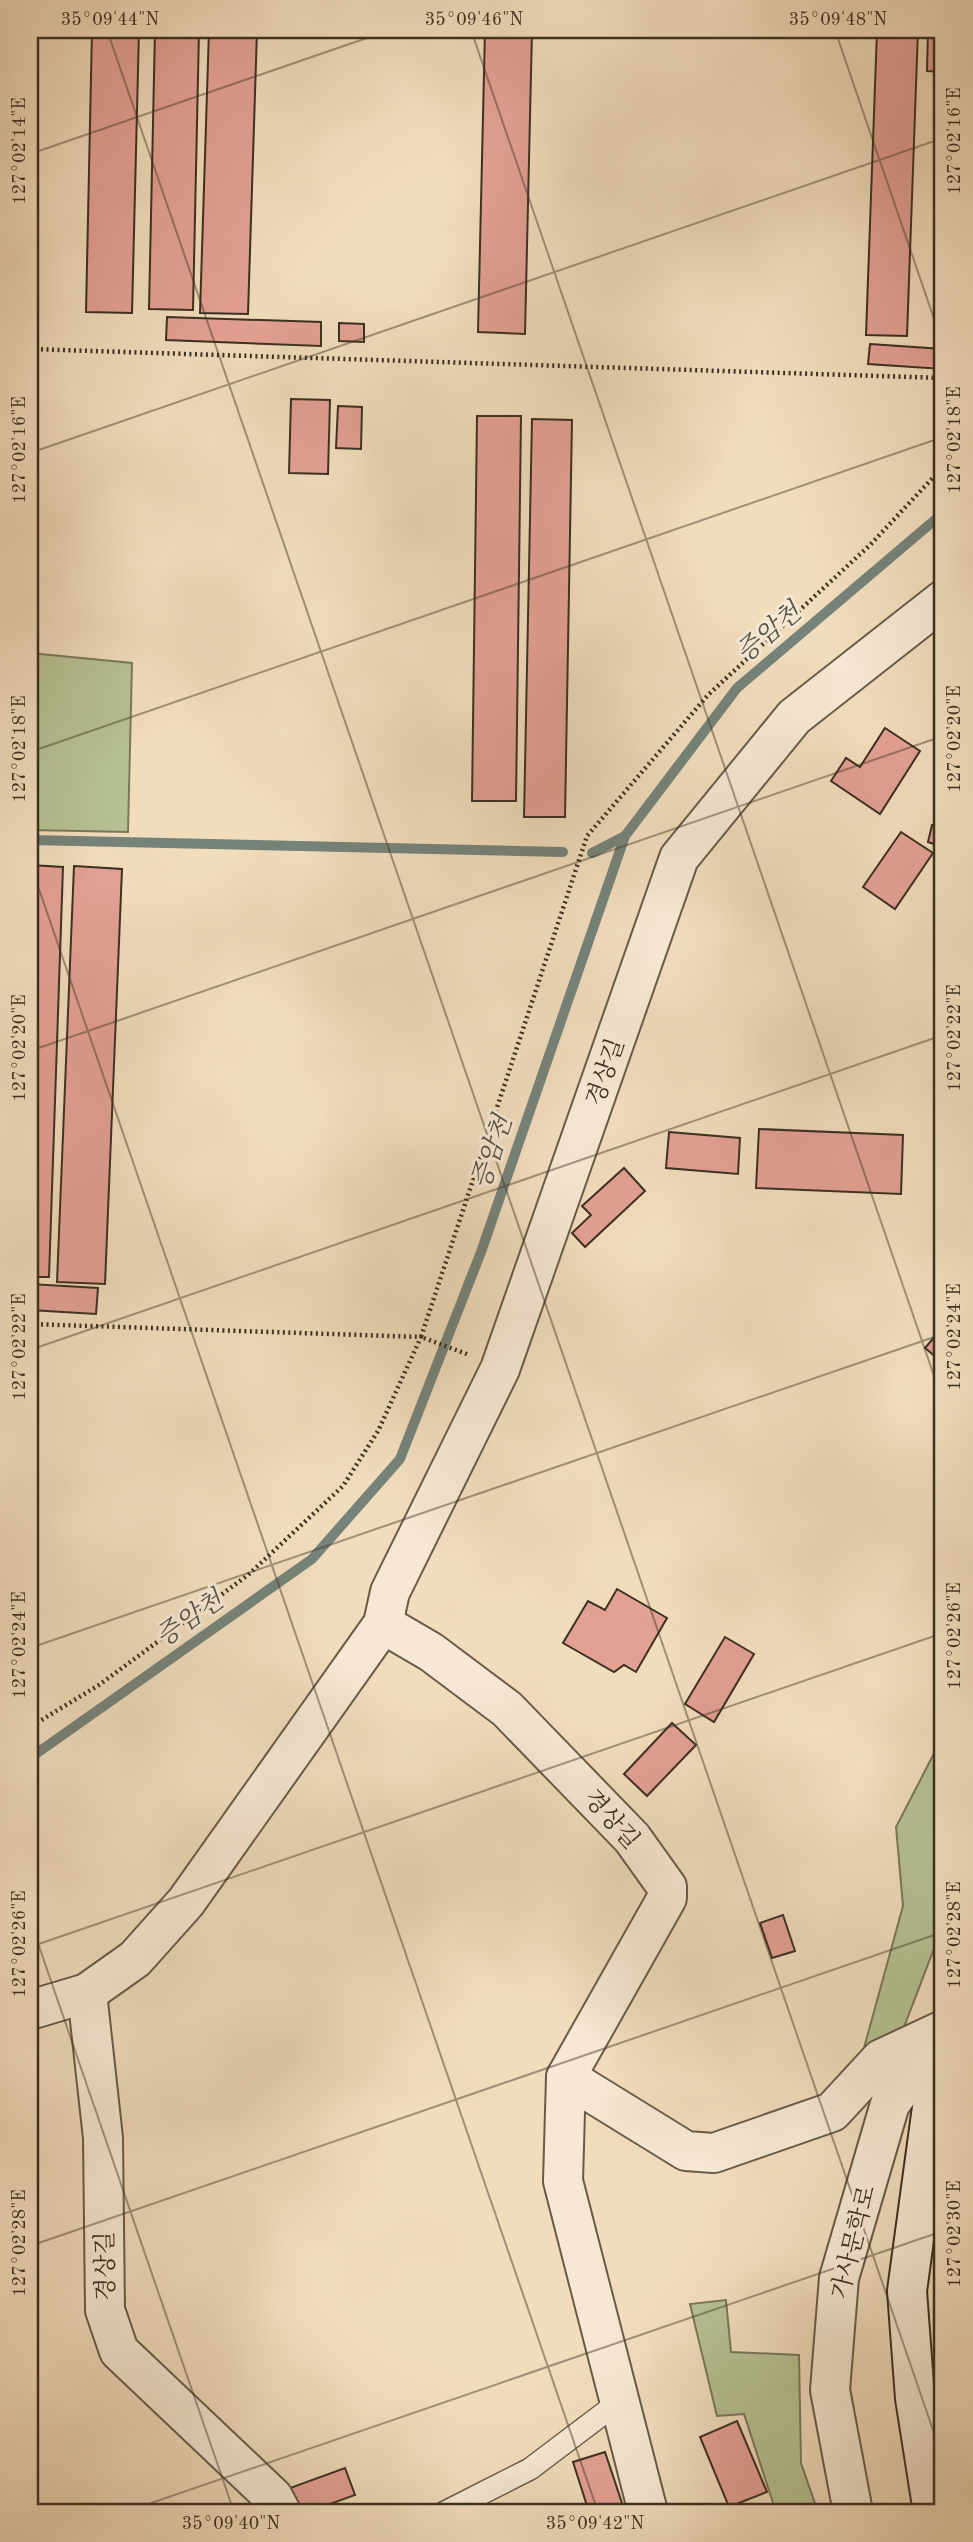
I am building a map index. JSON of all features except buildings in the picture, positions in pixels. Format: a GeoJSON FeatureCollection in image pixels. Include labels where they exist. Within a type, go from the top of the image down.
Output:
{"type":"FeatureCollection","features":[{"type":"Feature","properties":{"kind":"street","name":"경상길"},"geometry":{"type":"LineString","coordinates":[[30,2010],[87,1993],[135,1959],[186,1902],[383,1624],[390,1592],[500,1369],[679,858],[794,717],[943,600]]}},
{"type":"Feature","properties":{"kind":"street","name":"경상길"},"geometry":{"type":"LineString","coordinates":[[383,1624],[431,1653],[507,1709],[632,1838],[667,1886],[667,1898],[566,2077],[563,2182],[648,2512]]}},
{"type":"Feature","properties":{"kind":"street","name":"경상길"},"geometry":{"type":"LineString","coordinates":[[87,1993],[103,2138],[105,2310],[119,2351],[273,2497],[281,2512]]}},
{"type":"Feature","properties":{"kind":"street"},"geometry":{"type":"LineString","coordinates":[[566,2077],[686,2151],[714,2153],[832,2112],[881,2059],[943,2031]]}},
{"type":"Feature","properties":{"kind":"street","name":"가사문학로"},"geometry":{"type":"LineString","coordinates":[[853,2512],[830,2390],[839,2278],[890,2104],[943,2031]]}},
{"type":"Feature","properties":{"kind":"street"},"geometry":{"type":"LineString","coordinates":[[933,2512],[915,2398],[908,2291],[932,2199],[943,2040]]}},
{"type":"Feature","properties":{"kind":"lane"},"geometry":{"type":"LineString","coordinates":[[445,2512],[530,2469],[620,2401]]}},
{"type":"Feature","properties":{"kind":"path"},"geometry":{"type":"LineString","coordinates":[[30,349],[943,378]]}},
{"type":"Feature","properties":{"kind":"path"},"geometry":{"type":"LineString","coordinates":[[30,1324],[421,1337],[378,1431],[343,1486],[248,1575],[99,1685],[30,1727]]}},
{"type":"Feature","properties":{"kind":"path"},"geometry":{"type":"LineString","coordinates":[[433,1342],[473,1356]]}},
{"type":"Feature","properties":{"kind":"green space"},"geometry":{"type":"Polygon","coordinates":[[[30,653],[132,663],[128,832],[30,830],[30,653]]]}},
{"type":"Feature","properties":{"kind":"green space"},"geometry":{"type":"Polygon","coordinates":[[[943,1736],[943,1925],[904,2027],[864,2048],[903,1906],[896,1827],[943,1736]]]}},
{"type":"Feature","properties":{"kind":"green space"},"geometry":{"type":"Polygon","coordinates":[[[941,2214],[943,2216],[943,2452],[934,2395],[941,2214]]]}},
{"type":"Feature","properties":{"kind":"green space"},"geometry":{"type":"Polygon","coordinates":[[[726,2300],[731,2352],[799,2355],[801,2463],[818,2512],[776,2512],[744,2414],[717,2416],[690,2304],[726,2300]]]}},
{"type":"Feature","properties":{"kind":"waterway","name":"증암천"},"geometry":{"type":"LineString","coordinates":[[30,1758],[312,1559],[400,1459],[481,1252],[625,836],[737,688],[943,513]]}},
{"type":"Feature","properties":{"kind":"waterway"},"geometry":{"type":"LineString","coordinates":[[592,853],[625,836]]}},
{"type":"Feature","properties":{"kind":"waterway"},"geometry":{"type":"LineString","coordinates":[[30,840],[563,852]]}}]}
